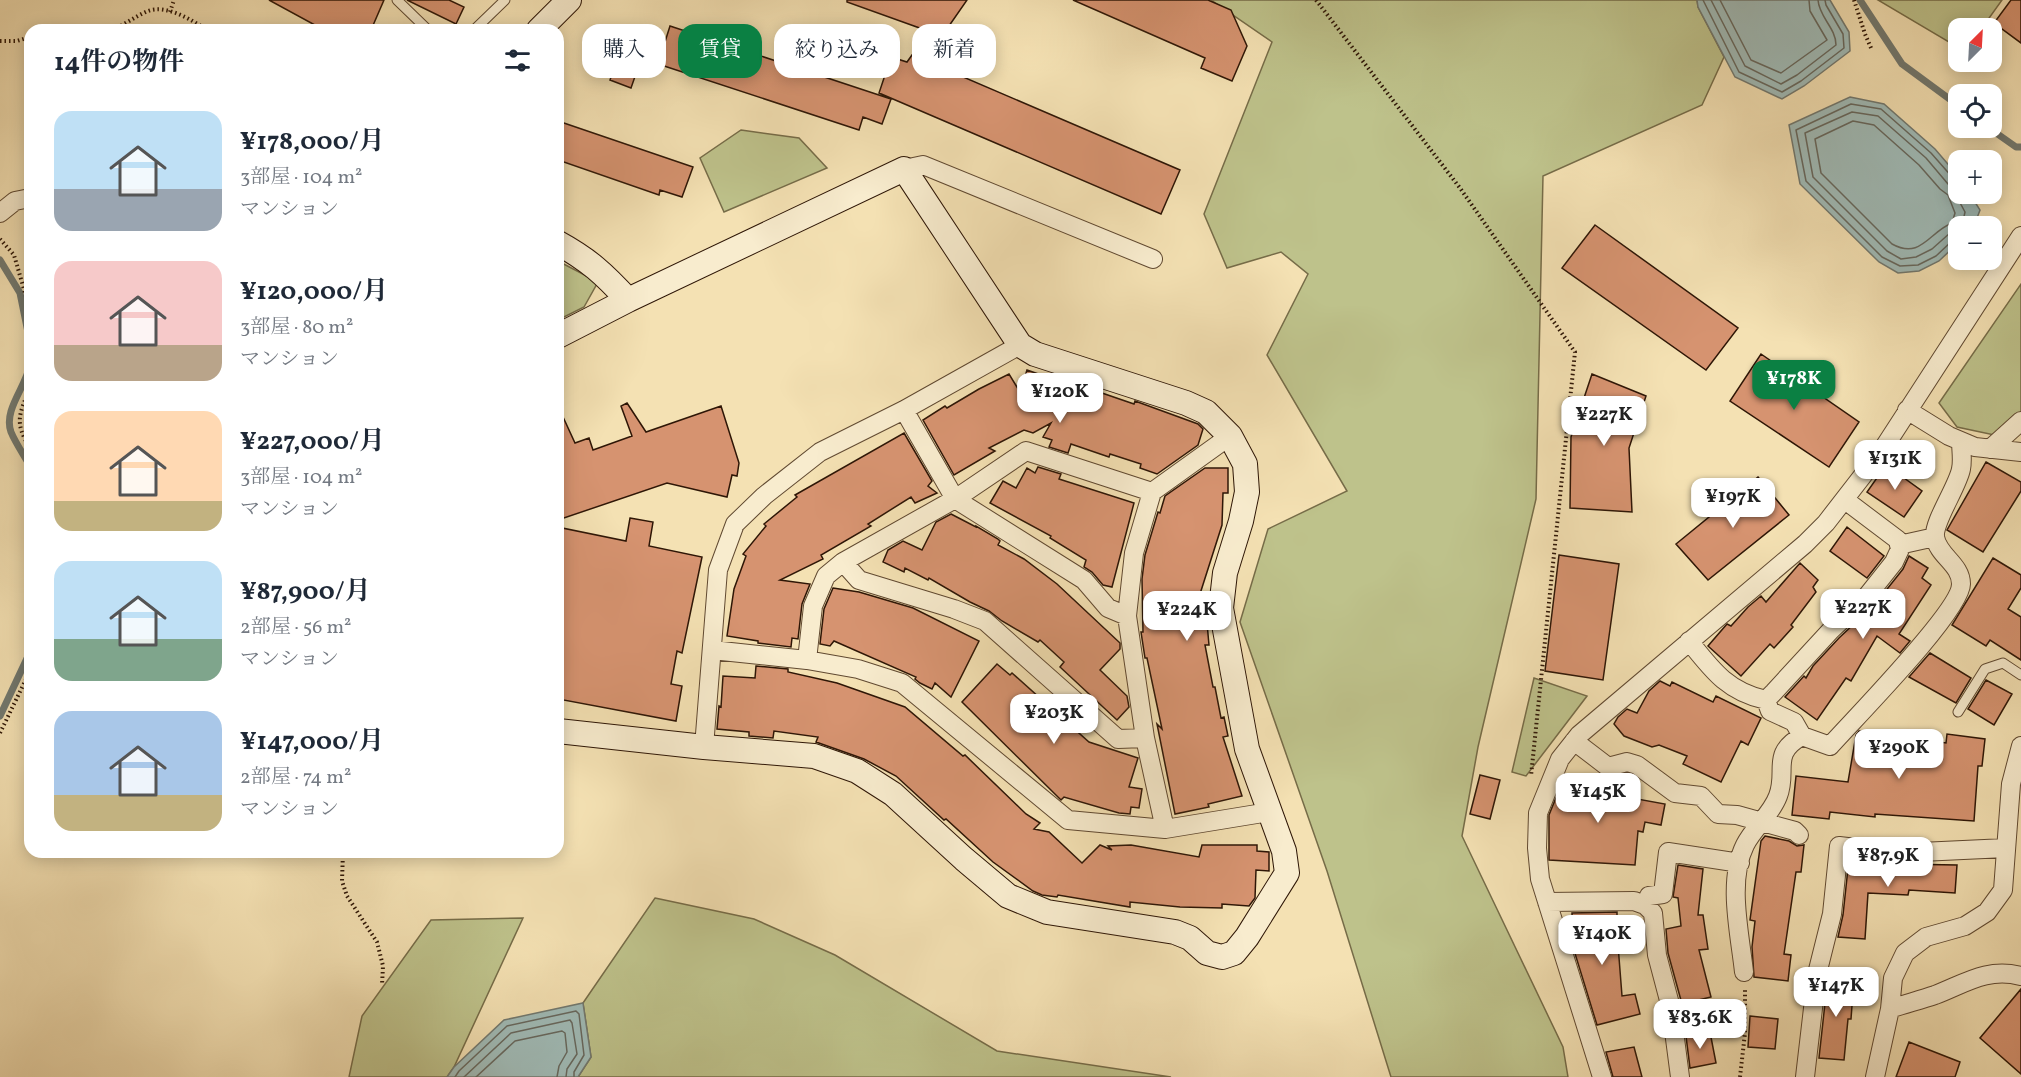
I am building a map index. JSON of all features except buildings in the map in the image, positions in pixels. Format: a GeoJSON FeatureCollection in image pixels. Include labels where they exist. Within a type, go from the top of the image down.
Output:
{"type":"FeatureCollection","features":[{"type":"Feature","properties":{"kind":"street"},"geometry":{"type":"LineString","coordinates":[[546,24],[569,0]]}},
{"type":"Feature","properties":{"kind":"street"},"geometry":{"type":"LineString","coordinates":[[564,333],[628,300],[904,170],[923,165],[1153,259]]}},
{"type":"Feature","properties":{"kind":"street"},"geometry":{"type":"LineString","coordinates":[[564,732],[814,756],[857,771],[893,794],[1008,896],[1047,912],[1175,932],[1190,938],[1207,953],[1222,957],[1234,953],[1247,937],[1287,873],[1284,851],[1247,749],[1221,608],[1225,573],[1248,492],[1245,464],[1230,436],[1206,412],[1186,403],[1035,354],[1020,345],[904,170]]}},
{"type":"Feature","properties":{"kind":"street"},"geometry":{"type":"LineString","coordinates":[[0,213],[23,200]]}},
{"type":"Feature","properties":{"kind":"street"},"geometry":{"type":"LineString","coordinates":[[1602,1077],[1540,879],[1537,848],[1538,813],[1560,759],[1579,735],[1827,523],[1881,452],[2021,236]]}},
{"type":"Feature","properties":{"kind":"street"},"geometry":{"type":"LineString","coordinates":[[564,246],[583,256],[628,300]]}},
{"type":"Feature","properties":{"kind":"street"},"geometry":{"type":"LineString","coordinates":[[704,747],[718,570],[735,524],[764,496],[820,452],[904,410],[1020,345]]}},
{"type":"Feature","properties":{"kind":"street"},"geometry":{"type":"LineString","coordinates":[[904,410],[955,499],[1084,580],[1108,608],[1127,616]]}},
{"type":"Feature","properties":{"kind":"street"},"geometry":{"type":"LineString","coordinates":[[1907,410],[1975,447],[2021,452]]}},
{"type":"Feature","properties":{"kind":"street"},"geometry":{"type":"LineString","coordinates":[[1990,448],[2021,421]]}},
{"type":"Feature","properties":{"kind":"street"},"geometry":{"type":"LineString","coordinates":[[1165,829],[1144,738],[1127,616],[1134,553],[1152,492],[1230,436]]}},
{"type":"Feature","properties":{"kind":"street"},"geometry":{"type":"LineString","coordinates":[[1766,700],[1770,711],[1794,722],[1802,736],[1830,746],[1936,630],[1961,587],[1961,574],[1941,550],[1935,537],[1961,468],[1961,441]]}},
{"type":"Feature","properties":{"kind":"street"},"geometry":{"type":"LineString","coordinates":[[807,660],[813,606],[826,576],[843,562],[955,499],[1026,451],[1152,492]]}},
{"type":"Feature","properties":{"kind":"street"},"geometry":{"type":"LineString","coordinates":[[1766,700],[1831,630],[1867,596],[1894,562],[1900,549],[1898,540],[1845,500]]}},
{"type":"Feature","properties":{"kind":"street"},"geometry":{"type":"LineString","coordinates":[[1899,545],[1935,537]]}},
{"type":"Feature","properties":{"kind":"street"},"geometry":{"type":"LineString","coordinates":[[843,562],[860,580],[985,621],[1118,739],[1144,738]]}},
{"type":"Feature","properties":{"kind":"street"},"geometry":{"type":"LineString","coordinates":[[1689,641],[1713,671],[1730,686],[1766,700]]}},
{"type":"Feature","properties":{"kind":"street"},"geometry":{"type":"LineString","coordinates":[[712,650],[807,660],[858,669],[902,684],[1068,820],[1165,829],[1269,812]]}},
{"type":"Feature","properties":{"kind":"street"},"geometry":{"type":"LineString","coordinates":[[1744,972],[1735,883],[1743,848],[1779,794],[1783,754],[1790,743],[1802,736]]}},
{"type":"Feature","properties":{"kind":"street"},"geometry":{"type":"LineString","coordinates":[[1574,741],[1608,767],[1627,762],[1637,765],[1675,793],[1701,796],[1718,814],[1737,815],[1795,831],[1799,835]]}},
{"type":"Feature","properties":{"kind":"street"},"geometry":{"type":"LineString","coordinates":[[1875,1077],[1890,1009],[1893,978],[1905,953],[1926,937],[1965,926],[1987,912],[2002,890],[2011,784],[2021,746]]}},
{"type":"Feature","properties":{"kind":"street"},"geometry":{"type":"LineString","coordinates":[[1805,1077],[1817,974],[1833,914],[1839,846],[1899,853],[2006,848]]}},
{"type":"Feature","properties":{"kind":"street"},"geometry":{"type":"LineString","coordinates":[[1645,905],[1649,896],[1663,894],[1668,852],[1740,863]]}},
{"type":"Feature","properties":{"kind":"street"},"geometry":{"type":"LineString","coordinates":[[1547,902],[1634,901],[1645,905],[1653,913],[1657,955],[1671,1008],[1680,1077]]}},
{"type":"Feature","properties":{"kind":"street"},"geometry":{"type":"LineString","coordinates":[[1890,1009],[1937,994],[1964,981],[1987,975],[2021,975]]}},
{"type":"Feature","properties":{"kind":"lane"},"geometry":{"type":"LineString","coordinates":[[398,0],[422,24]]}},
{"type":"Feature","properties":{"kind":"lane"},"geometry":{"type":"LineString","coordinates":[[480,24],[505,0]]}},
{"type":"Feature","properties":{"kind":"lane"},"geometry":{"type":"LineString","coordinates":[[1958,712],[1985,669],[2003,663],[2021,675]]}},
{"type":"Feature","properties":{"kind":"path"},"geometry":{"type":"LineString","coordinates":[[170,12],[174,0]]}},
{"type":"Feature","properties":{"kind":"path"},"geometry":{"type":"LineString","coordinates":[[1316,0],[1460,188],[1575,352],[1531,778]]}},
{"type":"Feature","properties":{"kind":"path"},"geometry":{"type":"LineString","coordinates":[[1854,0],[1864,34],[1871,48]]}},
{"type":"Feature","properties":{"kind":"path"},"geometry":{"type":"LineString","coordinates":[[123,24],[150,10],[182,15],[197,24]]}},
{"type":"Feature","properties":{"kind":"path"},"geometry":{"type":"LineString","coordinates":[[0,41],[24,39]]}},
{"type":"Feature","properties":{"kind":"path"},"geometry":{"type":"LineString","coordinates":[[0,239],[14,255],[24,289]]}},
{"type":"Feature","properties":{"kind":"path"},"geometry":{"type":"LineString","coordinates":[[24,403],[20,413],[20,432],[24,438]]}},
{"type":"Feature","properties":{"kind":"path"},"geometry":{"type":"LineString","coordinates":[[0,733],[24,683]]}},
{"type":"Feature","properties":{"kind":"path"},"geometry":{"type":"LineString","coordinates":[[343,858],[342,881],[347,896],[377,942],[382,966],[382,985]]}},
{"type":"Feature","properties":{"kind":"path"},"geometry":{"type":"LineString","coordinates":[[1740,1077],[1745,1033],[1744,972]]}},
{"type":"Feature","properties":{"kind":"green space"},"geometry":{"type":"Polygon","coordinates":[[[1211,0],[1697,0],[1698,7],[1724,57],[1702,105],[1543,176],[1536,499],[1478,747],[1462,836],[1563,1047],[1568,1077],[1391,1077],[1327,871],[1240,622],[1268,529],[1347,491],[1267,355],[1308,274],[1281,252],[1227,268],[1204,214],[1272,42],[1211,0]]]}},
{"type":"Feature","properties":{"kind":"green space"},"geometry":{"type":"Polygon","coordinates":[[[1878,0],[2002,0],[1989,18],[1948,18],[1948,41],[1878,0]]]}},
{"type":"Feature","properties":{"kind":"green space"},"geometry":{"type":"Polygon","coordinates":[[[741,130],[799,138],[827,168],[724,212],[700,158],[741,130]]]}},
{"type":"Feature","properties":{"kind":"green space"},"geometry":{"type":"Polygon","coordinates":[[[564,264],[598,282],[584,307],[564,317],[564,264]]]}},
{"type":"Feature","properties":{"kind":"green space"},"geometry":{"type":"Polygon","coordinates":[[[2021,284],[2021,416],[1999,436],[1957,427],[1939,403],[2021,284]]]}},
{"type":"Feature","properties":{"kind":"green space"},"geometry":{"type":"Polygon","coordinates":[[[1534,678],[1587,696],[1526,776],[1512,772],[1534,678]]]}},
{"type":"Feature","properties":{"kind":"green space"},"geometry":{"type":"Polygon","coordinates":[[[655,898],[754,919],[835,955],[997,1051],[1171,1077],[578,1077],[591,1057],[583,1003],[655,898]]]}},
{"type":"Feature","properties":{"kind":"green space"},"geometry":{"type":"Polygon","coordinates":[[[523,918],[454,1067],[447,1077],[349,1077],[362,1016],[431,920],[523,918]]]}},
{"type":"Feature","properties":{"kind":"water"},"geometry":{"type":"Polygon","coordinates":[[[1697,0],[1830,0],[1849,32],[1850,51],[1804,86],[1782,99],[1735,77],[1698,7],[1697,0]]]}},
{"type":"Feature","properties":{"kind":"water"},"geometry":{"type":"Polygon","coordinates":[[[1850,97],[1884,104],[1935,149],[1948,164],[1948,204],[1976,204],[1980,210],[1978,216],[1948,216],[1948,252],[1939,261],[1919,271],[1898,273],[1879,262],[1800,184],[1789,125],[1850,97]]]}},
{"type":"Feature","properties":{"kind":"water"},"geometry":{"type":"Polygon","coordinates":[[[583,1003],[591,1057],[578,1077],[447,1077],[454,1067],[504,1020],[583,1003]]]}},
{"type":"Feature","properties":{"kind":"waterway"},"geometry":{"type":"LineString","coordinates":[[1860,0],[1902,64],[1948,98]]}},
{"type":"Feature","properties":{"kind":"waterway"},"geometry":{"type":"LineString","coordinates":[[2002,137],[2016,147],[2021,147]]}},
{"type":"Feature","properties":{"kind":"waterway"},"geometry":{"type":"LineString","coordinates":[[0,260],[20,293],[24,313]]}},
{"type":"Feature","properties":{"kind":"waterway"},"geometry":{"type":"LineString","coordinates":[[24,382],[12,407],[9,424],[24,455]]}},
{"type":"Feature","properties":{"kind":"waterway"},"geometry":{"type":"LineString","coordinates":[[0,716],[24,665]]}}]}
